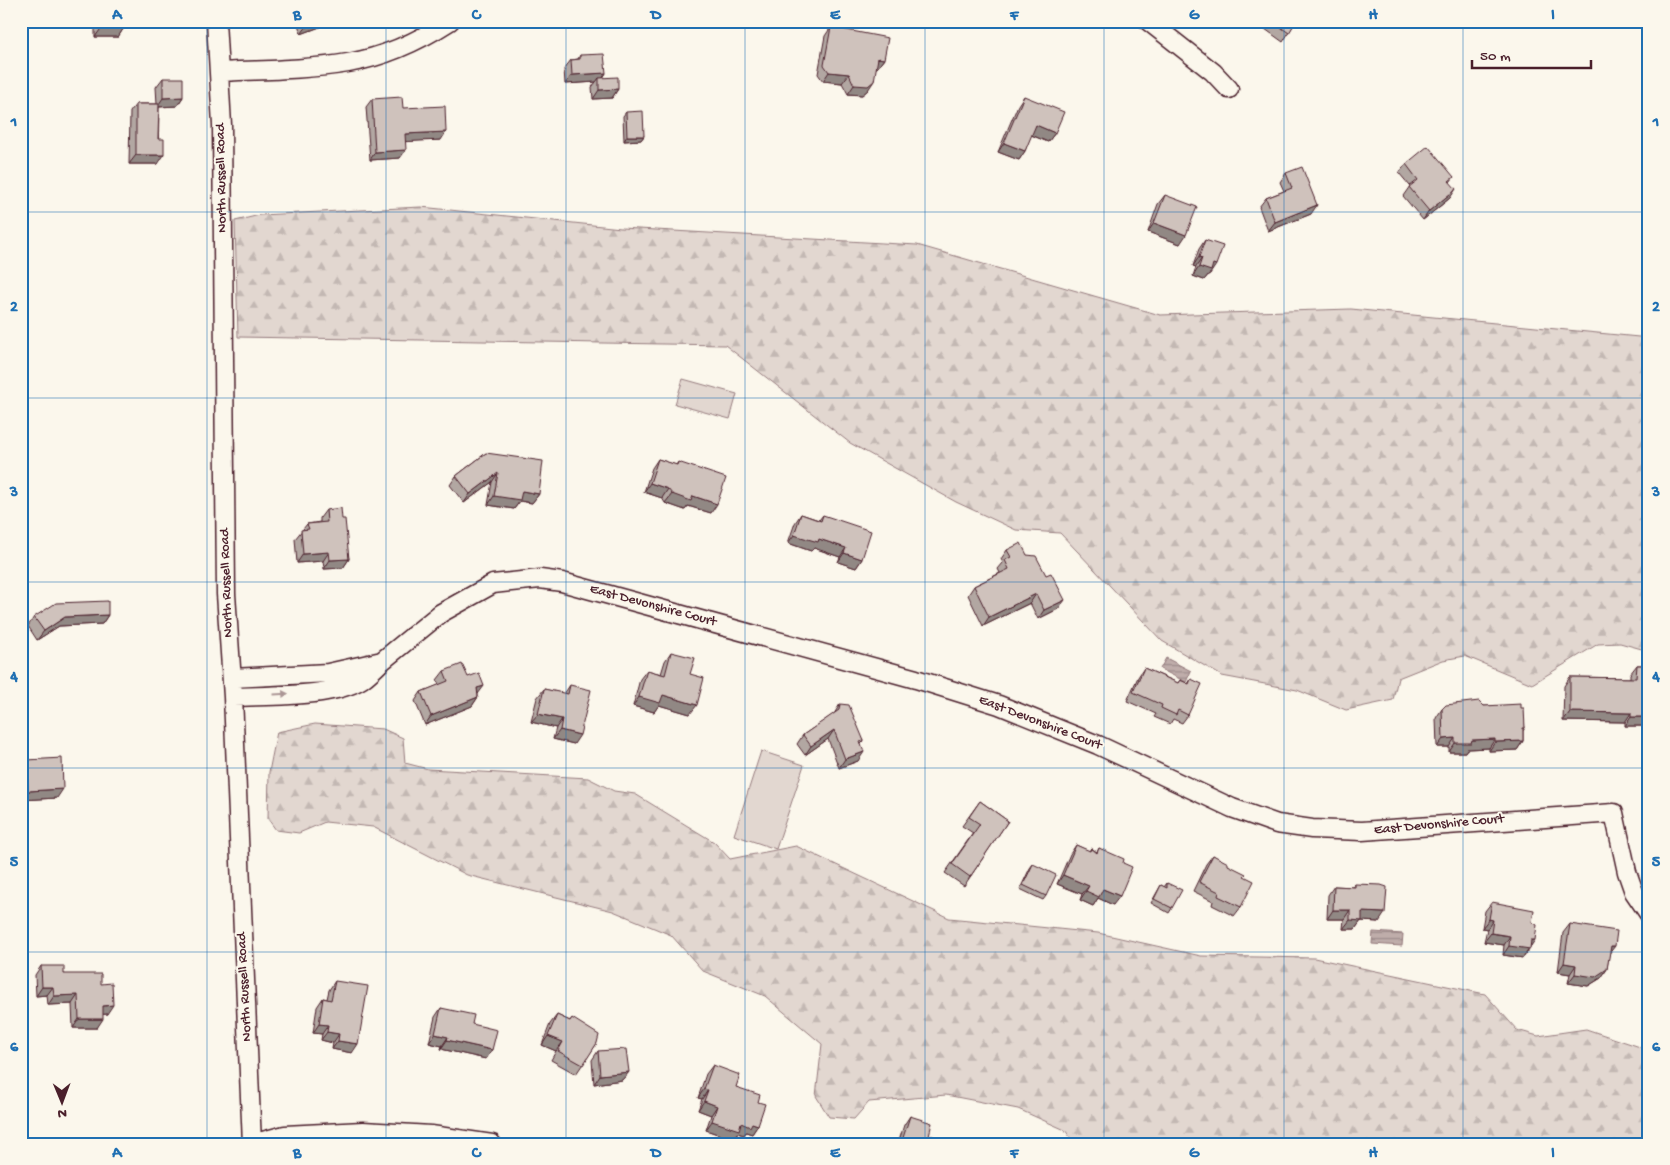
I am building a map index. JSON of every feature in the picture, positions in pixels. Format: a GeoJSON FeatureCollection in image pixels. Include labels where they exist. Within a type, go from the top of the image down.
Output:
{"type":"FeatureCollection","features":[{"type":"Feature","properties":{"kind":"street","name":"North Russell Road"},"geometry":{"type":"LineString","coordinates":[[216,21],[222,124],[226,594],[233,697],[252,1144]]}},
{"type":"Feature","properties":{"kind":"street"},"geometry":{"type":"LineString","coordinates":[[219,72],[306,68],[349,63],[386,53],[432,32],[450,21]]}},
{"type":"Feature","properties":{"kind":"street"},"geometry":{"type":"LineString","coordinates":[[1148,21],[1185,48],[1230,88]]}},
{"type":"Feature","properties":{"kind":"street","name":"East Devonshire Court"},"geometry":{"type":"LineString","coordinates":[[233,697],[312,693],[342,688],[362,679],[441,613],[492,584],[540,579],[562,582],[916,679],[991,702],[1098,745],[1232,808],[1277,824],[1312,829],[1362,831],[1614,813],[1627,872],[1634,892],[1649,914]]}},
{"type":"Feature","properties":{"kind":"street","name":"East Devonshire Court"},"geometry":{"type":"LineString","coordinates":[[232,678],[328,673],[382,661]]}},
{"type":"Feature","properties":{"kind":"street"},"geometry":{"type":"LineString","coordinates":[[252,1144],[285,1135],[363,1131],[431,1135],[492,1144]]}},
{"type":"Feature","properties":{"kind":"green space"},"geometry":{"type":"Polygon","coordinates":[[[421,207],[621,228],[917,245],[1160,315],[1351,309],[1649,338],[1649,651],[1620,643],[1598,644],[1532,684],[1465,656],[1443,660],[1398,678],[1393,700],[1346,710],[1297,690],[1222,676],[1162,641],[1060,533],[1016,530],[956,502],[850,443],[725,345],[238,337],[235,221],[260,215],[421,207]]]}},
{"type":"Feature","properties":{"kind":"green space"},"geometry":{"type":"Polygon","coordinates":[[[683,379],[737,394],[730,419],[675,404],[683,379]]]}},
{"type":"Feature","properties":{"kind":"green space"},"geometry":{"type":"Polygon","coordinates":[[[315,724],[383,729],[403,738],[405,763],[428,769],[588,778],[614,791],[635,794],[714,842],[730,859],[796,846],[949,918],[1098,933],[1201,956],[1314,958],[1485,994],[1517,1030],[1538,1036],[1586,1029],[1649,1050],[1649,1144],[1075,1144],[1065,1130],[1018,1109],[946,1095],[869,1102],[854,1119],[829,1117],[816,1096],[822,1044],[765,996],[703,971],[671,935],[613,911],[467,875],[373,827],[325,822],[299,833],[276,830],[268,819],[269,772],[277,732],[315,724]]]}},
{"type":"Feature","properties":{"kind":"green space"},"geometry":{"type":"Polygon","coordinates":[[[761,751],[804,765],[776,849],[734,835],[761,751]]]}},
{"type":"Feature","properties":{"kind":"shaded area"},"geometry":{"type":"Polygon","coordinates":[[[1166,658],[1191,671],[1186,682],[1160,669],[1166,658]]]}},
{"type":"Feature","properties":{"kind":"shaded area"},"geometry":{"type":"Polygon","coordinates":[[[1373,932],[1403,934],[1402,946],[1372,944],[1373,932]]]}},
{"type":"Feature","properties":{"kind":"building"},"geometry":{"type":"Polygon","coordinates":[[[104,21],[127,21],[127,23],[105,23],[104,21]]]}},
{"type":"Feature","properties":{"kind":"building"},"geometry":{"type":"Polygon","coordinates":[[[306,21],[318,21],[308,25],[306,21]]]}},
{"type":"Feature","properties":{"kind":"building"},"geometry":{"type":"Polygon","coordinates":[[[1272,21],[1296,21],[1289,33],[1272,21]]]}},
{"type":"Feature","properties":{"kind":"building"},"geometry":{"type":"Polygon","coordinates":[[[831,27],[888,38],[884,59],[878,58],[874,81],[868,86],[854,85],[849,74],[829,72],[824,65],[831,27]]]}},
{"type":"Feature","properties":{"kind":"building"},"geometry":{"type":"Polygon","coordinates":[[[604,54],[606,73],[572,75],[571,60],[580,59],[580,55],[604,54]]]}},
{"type":"Feature","properties":{"kind":"building"},"geometry":{"type":"Polygon","coordinates":[[[618,77],[618,89],[599,90],[599,78],[618,77]]]}},
{"type":"Feature","properties":{"kind":"building"},"geometry":{"type":"Polygon","coordinates":[[[163,78],[183,78],[183,97],[163,98],[163,78]]]}},
{"type":"Feature","properties":{"kind":"building"},"geometry":{"type":"Polygon","coordinates":[[[1024,96],[1064,112],[1055,133],[1036,125],[1025,151],[1004,143],[1024,96]]]}},
{"type":"Feature","properties":{"kind":"building"},"geometry":{"type":"Polygon","coordinates":[[[402,97],[403,108],[445,106],[446,132],[405,134],[406,150],[375,152],[372,99],[402,97]]]}},
{"type":"Feature","properties":{"kind":"building"},"geometry":{"type":"Polygon","coordinates":[[[136,104],[159,104],[158,139],[164,139],[164,155],[136,155],[136,104]]]}},
{"type":"Feature","properties":{"kind":"building"},"geometry":{"type":"Polygon","coordinates":[[[643,111],[644,136],[627,136],[626,112],[643,111]]]}},
{"type":"Feature","properties":{"kind":"building"},"geometry":{"type":"Polygon","coordinates":[[[1428,146],[1454,177],[1449,181],[1456,189],[1429,211],[1409,187],[1418,180],[1406,164],[1428,146]]]}},
{"type":"Feature","properties":{"kind":"building"},"geometry":{"type":"Polygon","coordinates":[[[1302,167],[1317,205],[1275,222],[1266,198],[1292,188],[1286,173],[1302,167]]]}},
{"type":"Feature","properties":{"kind":"building"},"geometry":{"type":"Polygon","coordinates":[[[1165,195],[1197,207],[1186,235],[1154,223],[1165,195]]]}},
{"type":"Feature","properties":{"kind":"building"},"geometry":{"type":"Polygon","coordinates":[[[1205,240],[1223,246],[1216,265],[1213,264],[1211,271],[1199,267],[1202,258],[1199,257],[1205,240]]]}},
{"type":"Feature","properties":{"kind":"building"},"geometry":{"type":"Polygon","coordinates":[[[486,453],[543,461],[539,494],[522,491],[520,500],[494,496],[498,473],[470,494],[456,476],[486,453]]]}},
{"type":"Feature","properties":{"kind":"building"},"geometry":{"type":"Polygon","coordinates":[[[658,459],[677,465],[678,462],[726,478],[717,504],[693,496],[691,501],[672,494],[668,489],[650,483],[658,459]]]}},
{"type":"Feature","properties":{"kind":"building"},"geometry":{"type":"Polygon","coordinates":[[[341,508],[342,519],[345,519],[349,559],[330,560],[329,552],[303,554],[301,530],[309,529],[307,524],[327,522],[326,510],[341,508]]]}},
{"type":"Feature","properties":{"kind":"building"},"geometry":{"type":"Polygon","coordinates":[[[801,514],[821,521],[823,515],[871,531],[862,559],[844,553],[846,548],[819,539],[818,542],[794,535],[801,514]]]}},
{"type":"Feature","properties":{"kind":"building"},"geometry":{"type":"Polygon","coordinates":[[[1021,543],[1027,555],[1036,556],[1046,575],[1051,573],[1065,600],[1044,610],[1036,594],[989,617],[974,586],[1009,569],[1005,560],[1011,557],[1007,550],[1021,543]]]}},
{"type":"Feature","properties":{"kind":"building"},"geometry":{"type":"Polygon","coordinates":[[[108,601],[108,615],[65,617],[44,631],[34,617],[56,603],[108,601]]]}},
{"type":"Feature","properties":{"kind":"building"},"geometry":{"type":"Polygon","coordinates":[[[671,652],[695,658],[690,674],[704,678],[697,705],[663,695],[660,703],[639,697],[647,670],[665,675],[671,652]]]}},
{"type":"Feature","properties":{"kind":"building"},"geometry":{"type":"Polygon","coordinates":[[[462,664],[468,677],[479,673],[484,686],[477,688],[478,697],[431,716],[421,692],[448,681],[444,671],[462,664]]]}},
{"type":"Feature","properties":{"kind":"building"},"geometry":{"type":"Polygon","coordinates":[[[1637,665],[1649,665],[1649,717],[1631,717],[1631,713],[1570,712],[1570,677],[1636,678],[1637,665]]]}},
{"type":"Feature","properties":{"kind":"building"},"geometry":{"type":"Polygon","coordinates":[[[1144,668],[1178,683],[1180,680],[1189,684],[1191,679],[1202,684],[1188,715],[1178,710],[1176,715],[1161,708],[1162,705],[1133,692],[1144,668]]]}},
{"type":"Feature","properties":{"kind":"building"},"geometry":{"type":"Polygon","coordinates":[[[570,685],[591,690],[580,735],[560,730],[562,719],[538,714],[544,689],[568,694],[570,685]]]}},
{"type":"Feature","properties":{"kind":"building"},"geometry":{"type":"Polygon","coordinates":[[[1479,701],[1484,706],[1521,704],[1521,708],[1524,708],[1525,728],[1523,728],[1523,741],[1495,742],[1495,739],[1472,740],[1471,743],[1455,743],[1455,738],[1443,739],[1442,709],[1446,705],[1479,701]]]}},
{"type":"Feature","properties":{"kind":"building"},"geometry":{"type":"Polygon","coordinates":[[[840,704],[849,705],[864,741],[860,742],[864,752],[845,759],[834,730],[811,746],[803,735],[839,710],[840,704]]]}},
{"type":"Feature","properties":{"kind":"building"},"geometry":{"type":"Polygon","coordinates":[[[62,758],[63,789],[28,791],[27,760],[62,758]]]}},
{"type":"Feature","properties":{"kind":"building"},"geometry":{"type":"Polygon","coordinates":[[[980,801],[1008,821],[970,877],[952,864],[980,824],[969,817],[980,801]]]}},
{"type":"Feature","properties":{"kind":"building"},"geometry":{"type":"Polygon","coordinates":[[[1076,845],[1090,851],[1091,848],[1097,853],[1099,848],[1124,859],[1123,863],[1132,867],[1120,896],[1103,889],[1099,897],[1086,891],[1089,886],[1063,875],[1076,845]]]}},
{"type":"Feature","properties":{"kind":"building"},"geometry":{"type":"Polygon","coordinates":[[[1213,855],[1246,874],[1244,876],[1254,881],[1241,907],[1218,896],[1219,892],[1199,882],[1213,855]]]}},
{"type":"Feature","properties":{"kind":"building"},"geometry":{"type":"Polygon","coordinates":[[[1033,864],[1056,875],[1046,896],[1023,885],[1033,864]]]}},
{"type":"Feature","properties":{"kind":"building"},"geometry":{"type":"Polygon","coordinates":[[[1167,883],[1182,890],[1172,908],[1154,899],[1161,885],[1167,888],[1167,883]]]}},
{"type":"Feature","properties":{"kind":"building"},"geometry":{"type":"Polygon","coordinates":[[[1355,884],[1387,887],[1385,913],[1362,912],[1362,921],[1350,920],[1350,910],[1333,910],[1334,886],[1355,887],[1355,884]]]}},
{"type":"Feature","properties":{"kind":"building"},"geometry":{"type":"Polygon","coordinates":[[[1492,902],[1534,910],[1532,922],[1537,925],[1535,940],[1531,940],[1530,949],[1509,946],[1510,936],[1491,933],[1493,920],[1489,919],[1492,902]]]}},
{"type":"Feature","properties":{"kind":"building"},"geometry":{"type":"Polygon","coordinates":[[[1570,924],[1617,931],[1615,946],[1611,946],[1607,969],[1595,977],[1575,974],[1576,965],[1564,963],[1570,924]]]}},
{"type":"Feature","properties":{"kind":"building"},"geometry":{"type":"Polygon","coordinates":[[[41,966],[64,966],[64,974],[101,974],[101,984],[112,983],[113,1005],[103,1006],[103,1019],[79,1019],[78,995],[54,996],[53,987],[42,987],[41,966]]]}},
{"type":"Feature","properties":{"kind":"building"},"geometry":{"type":"Polygon","coordinates":[[[335,981],[368,986],[358,1044],[338,1041],[339,1034],[327,1032],[328,1025],[319,1024],[323,998],[331,1000],[335,981]]]}},
{"type":"Feature","properties":{"kind":"building"},"geometry":{"type":"Polygon","coordinates":[[[441,1008],[474,1015],[472,1024],[497,1030],[492,1050],[447,1040],[448,1037],[435,1034],[441,1008]]]}},
{"type":"Feature","properties":{"kind":"building"},"geometry":{"type":"Polygon","coordinates":[[[557,1015],[570,1021],[572,1018],[599,1035],[597,1043],[583,1065],[558,1051],[563,1042],[548,1036],[557,1015]]]}},
{"type":"Feature","properties":{"kind":"building"},"geometry":{"type":"Polygon","coordinates":[[[626,1049],[629,1072],[600,1075],[598,1051],[626,1049]]]}},
{"type":"Feature","properties":{"kind":"building"},"geometry":{"type":"Polygon","coordinates":[[[713,1065],[740,1075],[736,1087],[760,1095],[758,1102],[765,1104],[758,1125],[752,1123],[750,1127],[741,1123],[739,1130],[712,1121],[717,1106],[704,1101],[708,1090],[704,1089],[713,1065]]]}},
{"type":"Feature","properties":{"kind":"building"},"geometry":{"type":"Polygon","coordinates":[[[910,1116],[932,1123],[929,1135],[939,1138],[938,1144],[901,1144],[910,1116]]]}},
{"type":"Feature","properties":{"kind":"building"},"geometry":{"type":"Polygon","coordinates":[[[1014,1140],[1015,1144],[1000,1144],[1000,1142],[1014,1140]]]}}]}
